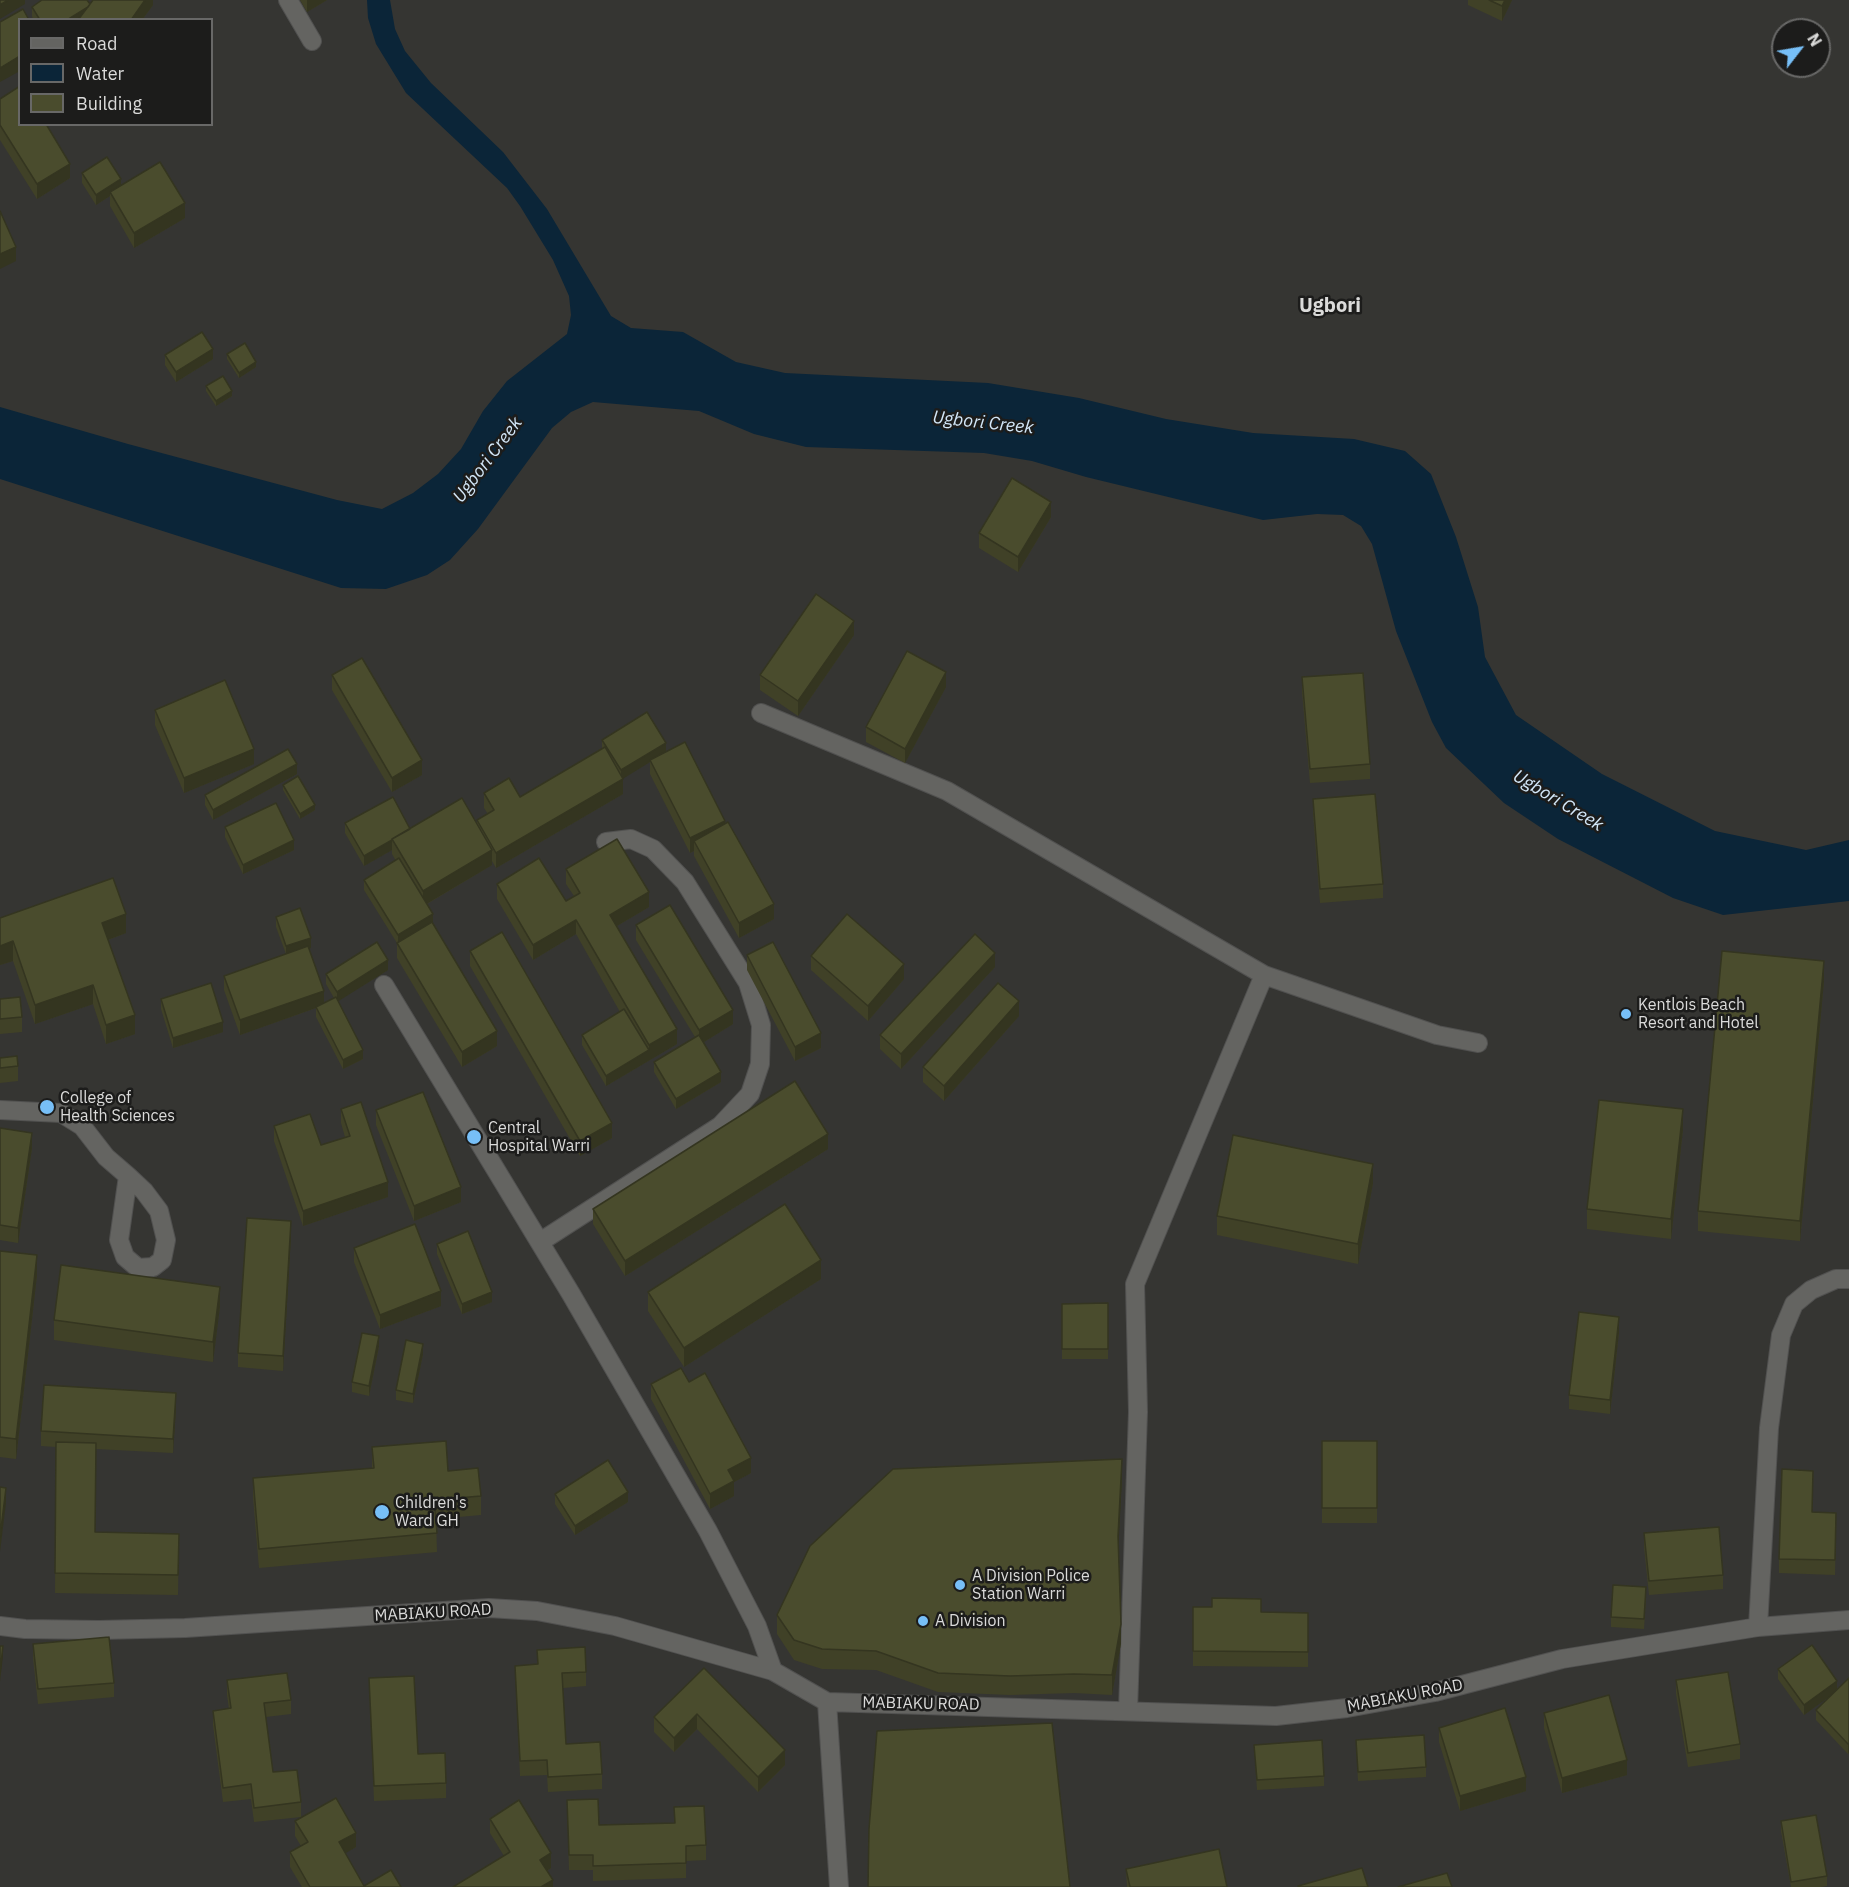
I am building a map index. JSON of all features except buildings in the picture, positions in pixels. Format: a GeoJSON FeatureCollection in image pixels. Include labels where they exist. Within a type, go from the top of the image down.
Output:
{"type":"FeatureCollection","features":[{"type":"Feature","properties":{"kind":"street"},"geometry":{"type":"LineString","coordinates":[[288,0],[312,41]]}},
{"type":"Feature","properties":{"kind":"street"},"geometry":{"type":"LineString","coordinates":[[761,713],[947,791],[1264,975],[1437,1035],[1478,1043]]}},
{"type":"Feature","properties":{"kind":"street"},"geometry":{"type":"LineString","coordinates":[[540,1242],[720,1126],[750,1094],[760,1064],[761,1025],[747,983],[685,882],[653,849],[632,839],[606,842]]}},
{"type":"Feature","properties":{"kind":"street"},"geometry":{"type":"LineString","coordinates":[[1128,1711],[1138,1412],[1136,1284],[1264,975]]}},
{"type":"Feature","properties":{"kind":"street"},"geometry":{"type":"LineString","coordinates":[[384,985],[540,1242],[708,1531],[757,1626],[773,1671]]}},
{"type":"Feature","properties":{"kind":"street"},"geometry":{"type":"LineString","coordinates":[[0,1110],[61,1113],[82,1126],[106,1156],[128,1176]]}},
{"type":"Feature","properties":{"kind":"street"},"geometry":{"type":"LineString","coordinates":[[1758,1627],[1769,1428],[1781,1335],[1794,1304],[1811,1290],[1836,1279],[1849,1279]]}},
{"type":"Feature","properties":{"kind":"street","name":"MABIAKU ROAD"},"geometry":{"type":"LineString","coordinates":[[0,1626],[67,1630],[185,1628],[489,1608],[537,1611],[615,1626],[773,1671],[827,1702],[1276,1716],[1347,1708],[1435,1692],[1562,1659],[1758,1627],[1849,1620]]}},
{"type":"Feature","properties":{"kind":"street"},"geometry":{"type":"LineString","coordinates":[[827,1702],[839,1887]]}},
{"type":"Feature","properties":{"kind":"water","name":"Ugbori Creek"},"geometry":{"type":"Polygon","coordinates":[[[367,0],[390,0],[395,29],[405,51],[431,83],[503,152],[547,209],[611,316],[631,328],[683,332],[736,362],[785,373],[988,383],[1079,398],[1166,419],[1253,433],[1354,439],[1405,451],[1431,474],[1456,537],[1478,607],[1485,657],[1516,715],[1602,774],[1715,831],[1806,850],[1849,840],[1849,901],[1723,915],[1673,898],[1558,839],[1504,803],[1446,748],[1432,722],[1396,631],[1372,544],[1361,526],[1343,515],[1317,514],[1263,520],[1086,477],[1032,461],[984,453],[806,447],[754,434],[699,411],[593,402],[571,412],[552,428],[478,529],[450,560],[427,575],[386,589],[341,588],[0,479],[0,407],[337,500],[382,509],[413,493],[438,474],[461,449],[483,411],[507,381],[567,334],[571,315],[569,296],[553,260],[507,188],[406,93],[376,44],[368,18],[367,0]]]}},
{"type":"Feature","properties":{"kind":"place","name":"Kentlois Beach Resort and Hotel"},"geometry":{"type":"Point","coordinates":[1626,1014]}},
{"type":"Feature","properties":{"kind":"place","name":"College of Health Sciences"},"geometry":{"type":"Point","coordinates":[47,1107]}},
{"type":"Feature","properties":{"kind":"place","name":"Central Hospital Warri"},"geometry":{"type":"Point","coordinates":[474,1137]}},
{"type":"Feature","properties":{"kind":"place","name":"Children's Ward GH"},"geometry":{"type":"Point","coordinates":[382,1512]}},
{"type":"Feature","properties":{"kind":"place","name":"A Division Police Station Warri"},"geometry":{"type":"Point","coordinates":[960,1585]}},
{"type":"Feature","properties":{"kind":"place","name":"A Division"},"geometry":{"type":"Point","coordinates":[923,1621]}},
{"type":"Feature","properties":{"kind":"district","name":"Ugbori"},"geometry":{"type":"Point","coordinates":[1330,306]}}]}
